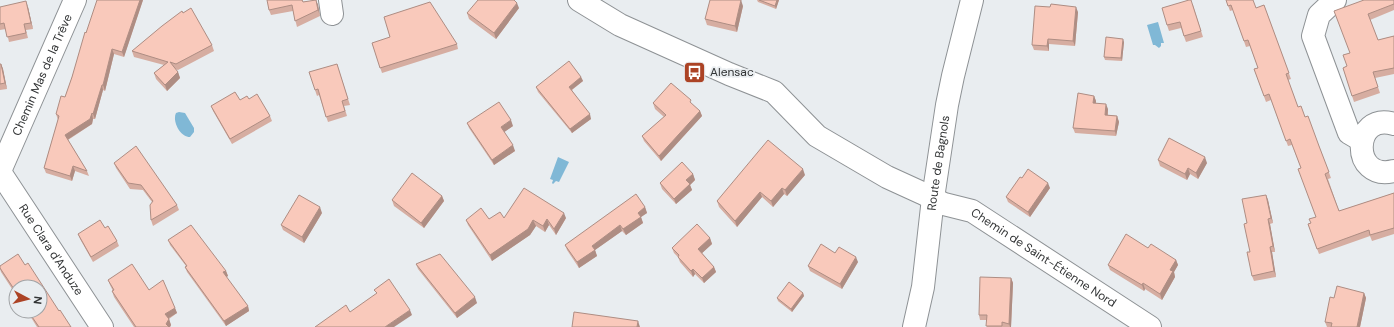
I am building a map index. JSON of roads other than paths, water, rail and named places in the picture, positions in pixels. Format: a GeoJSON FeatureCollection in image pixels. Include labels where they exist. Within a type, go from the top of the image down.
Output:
{"type":"FeatureCollection","features":[{"type":"Feature","properties":{"kind":"street","name":"Chemin Mas de la Trêve"},"geometry":{"type":"LineString","coordinates":[[0,172],[76,0]]}},
{"type":"Feature","properties":{"kind":"street","name":"Chemin de Saint-Étienne Nord"},"geometry":{"type":"LineString","coordinates":[[579,0],[620,25],[729,74],[774,92],[817,136],[887,177],[944,204],[972,210],[1150,327]]}},
{"type":"Feature","properties":{"kind":"street","name":"Route de Bagnols"},"geometry":{"type":"LineString","coordinates":[[914,327],[923,287],[933,198],[952,76],[972,0]]}},
{"type":"Feature","properties":{"kind":"street"},"geometry":{"type":"LineString","coordinates":[[1335,0],[1319,15],[1313,36],[1349,133],[1362,140]]}},
{"type":"Feature","properties":{"kind":"street"},"geometry":{"type":"LineString","coordinates":[[1394,124],[1389,122],[1372,126],[1365,132],[1361,149],[1363,157],[1368,165],[1375,170],[1384,172],[1394,171]]}},
{"type":"Feature","properties":{"kind":"street","name":"Rue Clara d'Anduze"},"geometry":{"type":"LineString","coordinates":[[0,172],[102,327]]}},
{"type":"Feature","properties":{"kind":"water"},"geometry":{"type":"Polygon","coordinates":[[[1158,22],[1164,43],[1161,43],[1159,48],[1153,45],[1147,25],[1158,22]]]}},
{"type":"Feature","properties":{"kind":"water"},"geometry":{"type":"Polygon","coordinates":[[[176,113],[185,113],[194,128],[194,132],[190,137],[180,132],[176,124],[175,116],[176,113]]]}},
{"type":"Feature","properties":{"kind":"water"},"geometry":{"type":"Polygon","coordinates":[[[558,157],[569,162],[559,182],[556,181],[553,184],[553,180],[550,179],[558,157]]]}},
{"type":"Feature","properties":{"kind":"place","name":"Alensac"},"geometry":{"type":"Point","coordinates":[695,72]}}]}
